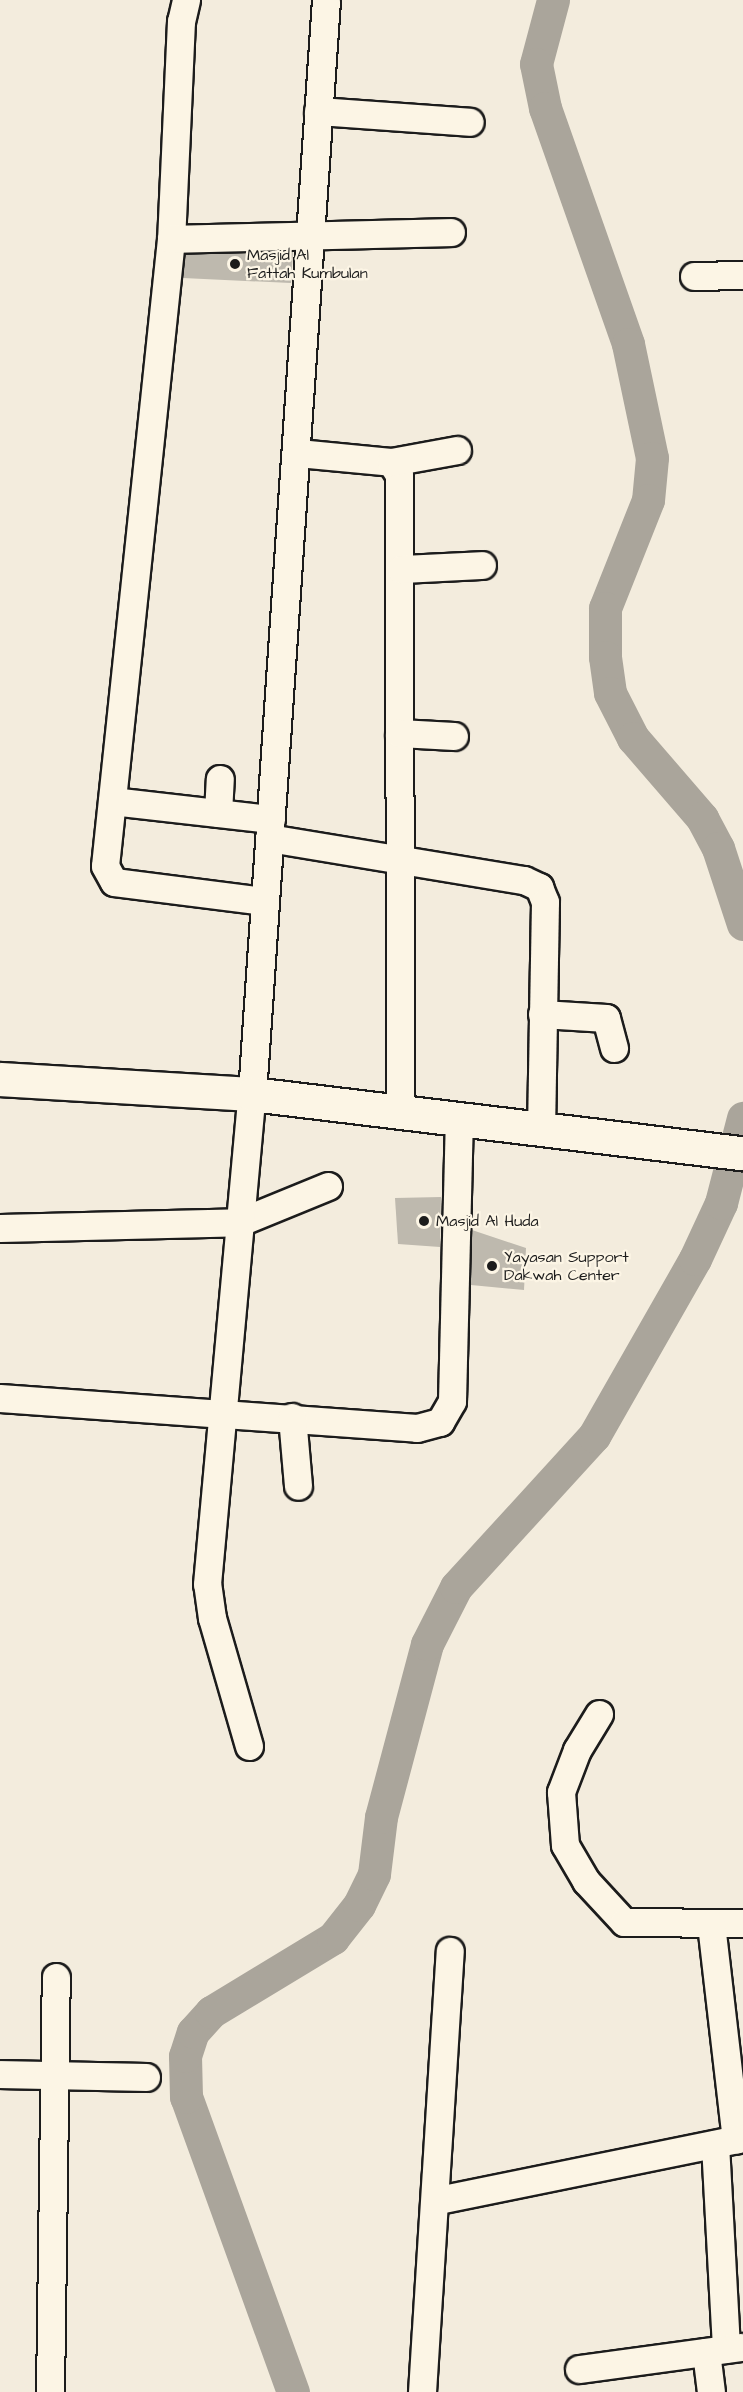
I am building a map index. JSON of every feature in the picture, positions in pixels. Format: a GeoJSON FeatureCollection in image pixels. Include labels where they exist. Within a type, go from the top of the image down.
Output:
{"type":"FeatureCollection","features":[{"type":"Feature","properties":{"kind":"main road"},"geometry":{"type":"LineString","coordinates":[[0,1079],[252,1094],[459,1121],[743,1153]]}},
{"type":"Feature","properties":{"kind":"street"},"geometry":{"type":"LineString","coordinates":[[186,0],[181,21],[171,239],[105,866],[109,879],[265,901]]}},
{"type":"Feature","properties":{"kind":"street"},"geometry":{"type":"LineString","coordinates":[[249,1746],[208,1602],[252,1094],[298,453],[309,238],[326,0]]}},
{"type":"Feature","properties":{"kind":"street"},"geometry":{"type":"LineString","coordinates":[[318,111],[470,122]]}},
{"type":"Feature","properties":{"kind":"street"},"geometry":{"type":"LineString","coordinates":[[171,239],[309,238],[451,232]]}},
{"type":"Feature","properties":{"kind":"street"},"geometry":{"type":"LineString","coordinates":[[694,276],[743,275]]}},
{"type":"Feature","properties":{"kind":"street"},"geometry":{"type":"LineString","coordinates":[[298,453],[391,462],[457,450]]}},
{"type":"Feature","properties":{"kind":"street"},"geometry":{"type":"LineString","coordinates":[[391,462],[399,475],[400,1113]]}},
{"type":"Feature","properties":{"kind":"street"},"geometry":{"type":"LineString","coordinates":[[400,569],[482,565]]}},
{"type":"Feature","properties":{"kind":"street"},"geometry":{"type":"LineString","coordinates":[[399,733],[454,736]]}},
{"type":"Feature","properties":{"kind":"street"},"geometry":{"type":"LineString","coordinates":[[218,813],[220,779]]}},
{"type":"Feature","properties":{"kind":"street"},"geometry":{"type":"LineString","coordinates":[[112,801],[218,813],[270,829],[399,859],[524,880],[539,887],[545,902],[541,1130]]}},
{"type":"Feature","properties":{"kind":"street"},"geometry":{"type":"LineString","coordinates":[[542,1014],[606,1018],[614,1048]]}},
{"type":"Feature","properties":{"kind":"street"},"geometry":{"type":"LineString","coordinates":[[0,1398],[292,1417],[417,1428],[430,1427],[447,1415],[455,1336],[459,1121]]}},
{"type":"Feature","properties":{"kind":"street"},"geometry":{"type":"LineString","coordinates":[[0,1228],[240,1222],[328,1186]]}},
{"type":"Feature","properties":{"kind":"street"},"geometry":{"type":"LineString","coordinates":[[292,1417],[298,1486]]}},
{"type":"Feature","properties":{"kind":"street"},"geometry":{"type":"LineString","coordinates":[[599,1714],[577,1750],[561,1792],[565,1845],[600,1901],[624,1922],[743,1923]]}},
{"type":"Feature","properties":{"kind":"street"},"geometry":{"type":"LineString","coordinates":[[711,1923],[731,2141],[725,2350],[711,2392]]}},
{"type":"Feature","properties":{"kind":"street"},"geometry":{"type":"LineString","coordinates":[[422,2392],[438,2200],[450,1952]]}},
{"type":"Feature","properties":{"kind":"street"},"geometry":{"type":"LineString","coordinates":[[50,2392],[55,2246],[51,2074],[56,1977]]}},
{"type":"Feature","properties":{"kind":"street"},"geometry":{"type":"LineString","coordinates":[[0,2074],[146,2077]]}},
{"type":"Feature","properties":{"kind":"street"},"geometry":{"type":"LineString","coordinates":[[438,2200],[731,2141]]}},
{"type":"Feature","properties":{"kind":"street"},"geometry":{"type":"LineString","coordinates":[[579,2369],[725,2350]]}},
{"type":"Feature","properties":{"kind":"building","name":"Masjid Al Fattah Kumbulan"},"geometry":{"type":"Polygon","coordinates":[[[293,252],[291,283],[183,278],[185,254],[293,252]]]}},
{"type":"Feature","properties":{"kind":"building","name":"Masjid Al Huda"},"geometry":{"type":"Polygon","coordinates":[[[441,1197],[440,1247],[398,1244],[395,1198],[441,1197]]]}},
{"type":"Feature","properties":{"kind":"building","name":"Yayasan Support Dakwah Center"},"geometry":{"type":"Polygon","coordinates":[[[472,1230],[526,1248],[524,1290],[471,1285],[472,1230]]]}},
{"type":"Feature","properties":{"kind":"waterway"},"geometry":{"type":"LineString","coordinates":[[553,0],[536,64],[545,108],[628,344],[652,458],[648,500],[605,608],[605,657],[610,693],[633,738],[702,818],[718,848],[743,924]]}},
{"type":"Feature","properties":{"kind":"waterway"},"geometry":{"type":"LineString","coordinates":[[293,2392],[186,2097],[185,2056],[193,2032],[211,2012],[333,1938],[359,1905],[374,1874],[381,1817],[427,1644],[456,1587],[594,1436],[695,1259],[721,1203],[743,1118]]}},
{"type":"Feature","properties":{"kind":"place","name":"Masjid Al Fattah Kumbulan"},"geometry":{"type":"Point","coordinates":[235,264]}},
{"type":"Feature","properties":{"kind":"place","name":"Masjid Al Huda"},"geometry":{"type":"Point","coordinates":[424,1221]}},
{"type":"Feature","properties":{"kind":"place","name":"Yayasan Support Dakwah Center"},"geometry":{"type":"Point","coordinates":[492,1266]}}]}
